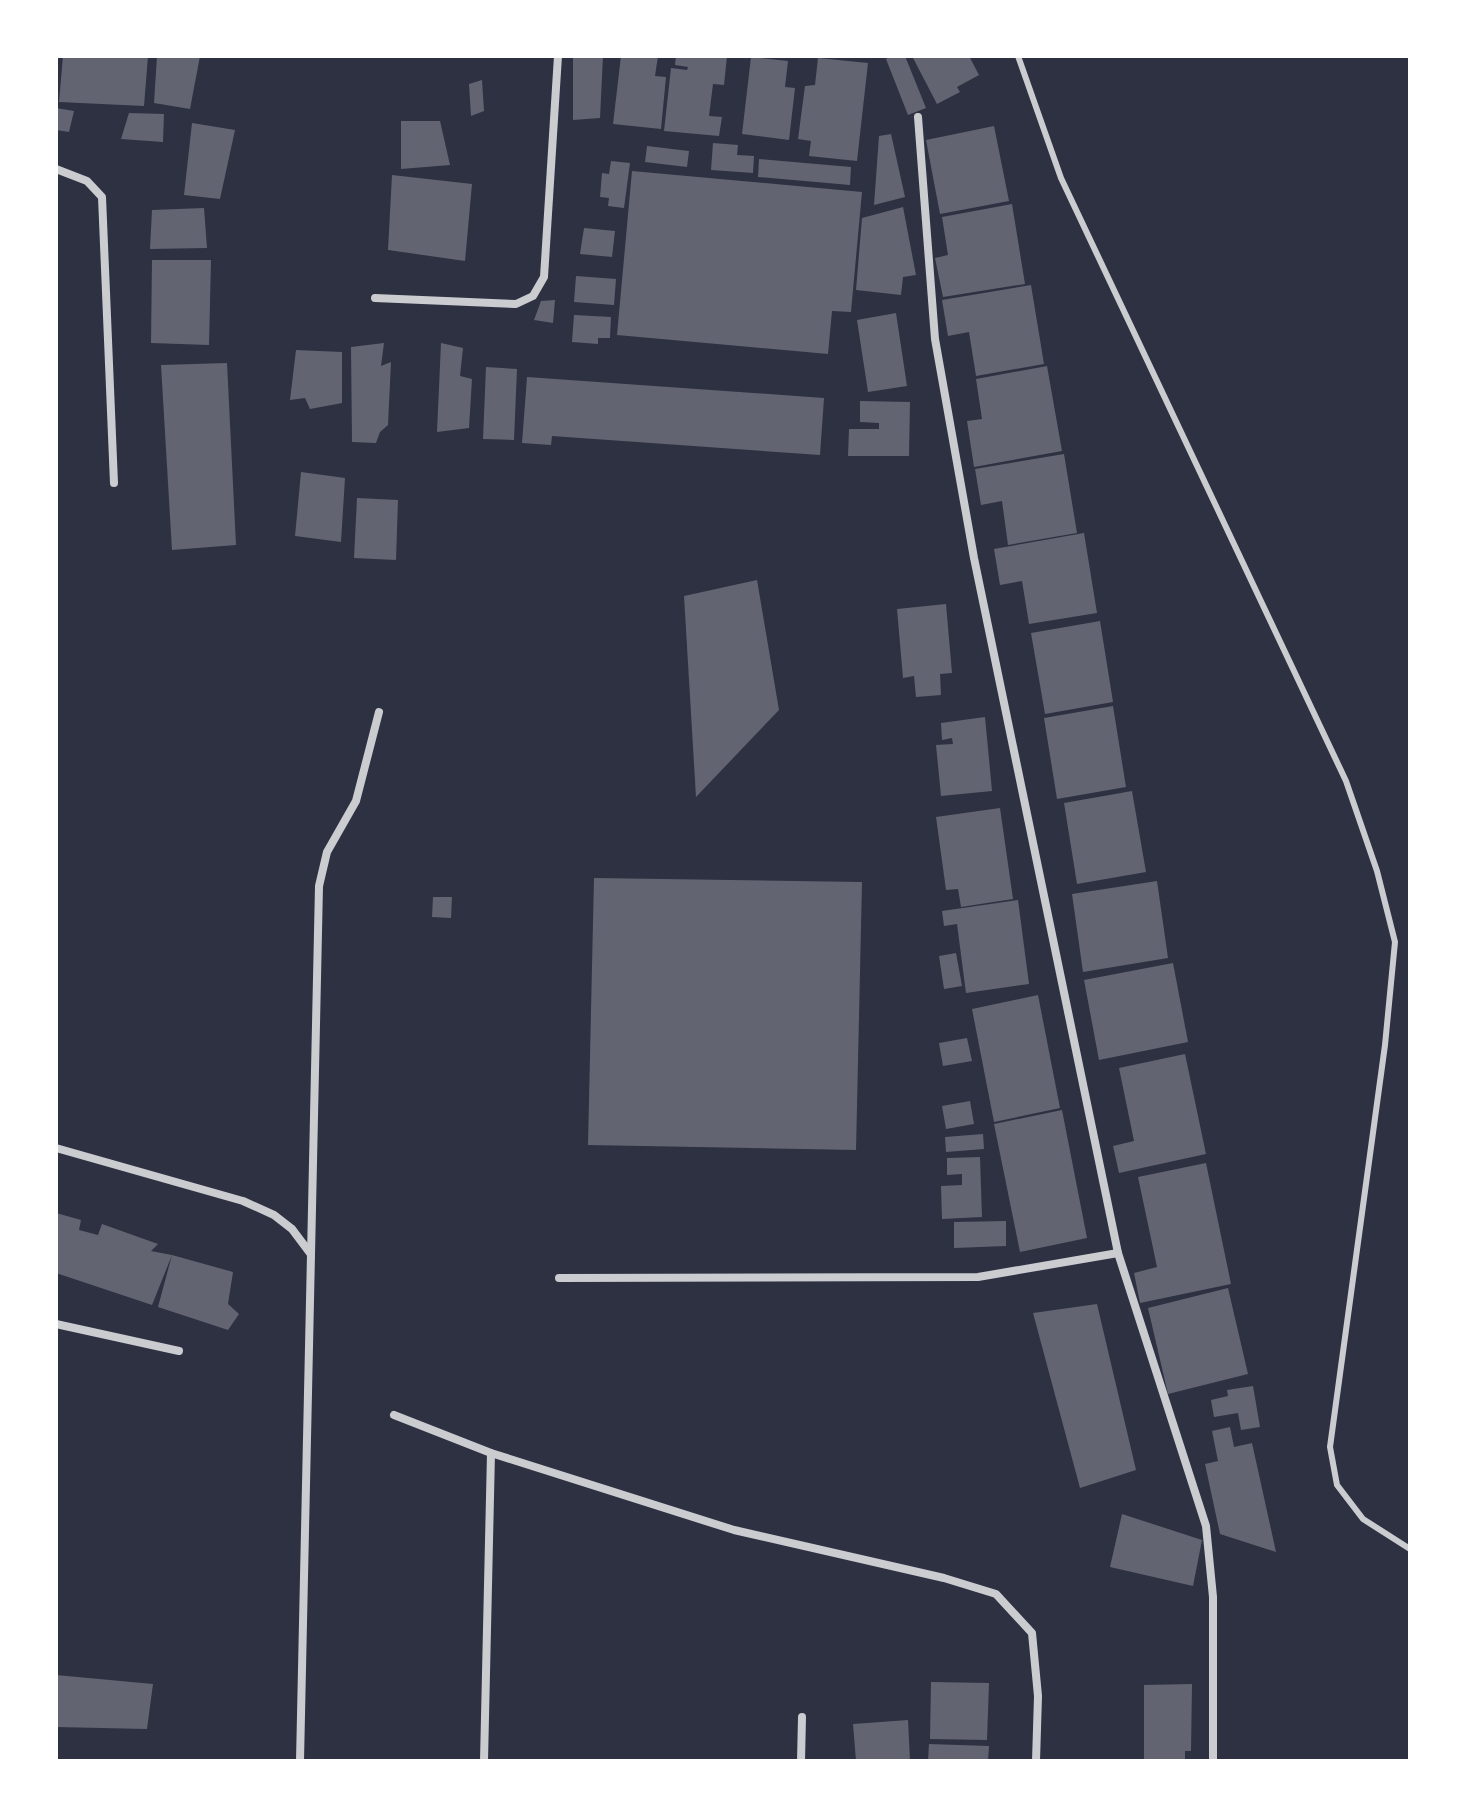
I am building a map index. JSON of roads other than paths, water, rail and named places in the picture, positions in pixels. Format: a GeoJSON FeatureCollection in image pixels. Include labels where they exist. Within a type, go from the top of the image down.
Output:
{"type":"FeatureCollection","features":[{"type":"Feature","properties":{"kind":"street"},"geometry":{"type":"LineString","coordinates":[[375,298],[516,304],[533,296],[544,277],[558,56]]}},
{"type":"Feature","properties":{"kind":"street"},"geometry":{"type":"LineString","coordinates":[[918,117],[935,339],[974,558],[1118,1253],[1206,1526],[1213,1597],[1213,1761]]}},
{"type":"Feature","properties":{"kind":"street"},"geometry":{"type":"LineString","coordinates":[[56,169],[87,181],[102,197],[114,483]]}},
{"type":"Feature","properties":{"kind":"street"},"geometry":{"type":"LineString","coordinates":[[300,1761],[319,886],[327,852],[356,801],[379,712]]}},
{"type":"Feature","properties":{"kind":"street"},"geometry":{"type":"LineString","coordinates":[[56,1148],[243,1201],[274,1215],[292,1229],[310,1253]]}},
{"type":"Feature","properties":{"kind":"street"},"geometry":{"type":"LineString","coordinates":[[559,1278],[978,1277],[1118,1253]]}},
{"type":"Feature","properties":{"kind":"street"},"geometry":{"type":"LineString","coordinates":[[56,1324],[179,1351]]}},
{"type":"Feature","properties":{"kind":"street"},"geometry":{"type":"LineString","coordinates":[[394,1415],[491,1453],[734,1530],[944,1578],[996,1594],[1032,1633],[1038,1696],[1036,1761]]}},
{"type":"Feature","properties":{"kind":"street"},"geometry":{"type":"LineString","coordinates":[[484,1761],[491,1453]]}},
{"type":"Feature","properties":{"kind":"street"},"geometry":{"type":"LineString","coordinates":[[801,1761],[802,1717]]}},
{"type":"Feature","properties":{"kind":"lane"},"geometry":{"type":"LineString","coordinates":[[1018,56],[1061,178],[1346,781],[1377,871],[1395,942],[1385,1045],[1330,1447],[1337,1485],[1363,1519],[1410,1549]]}}]}
